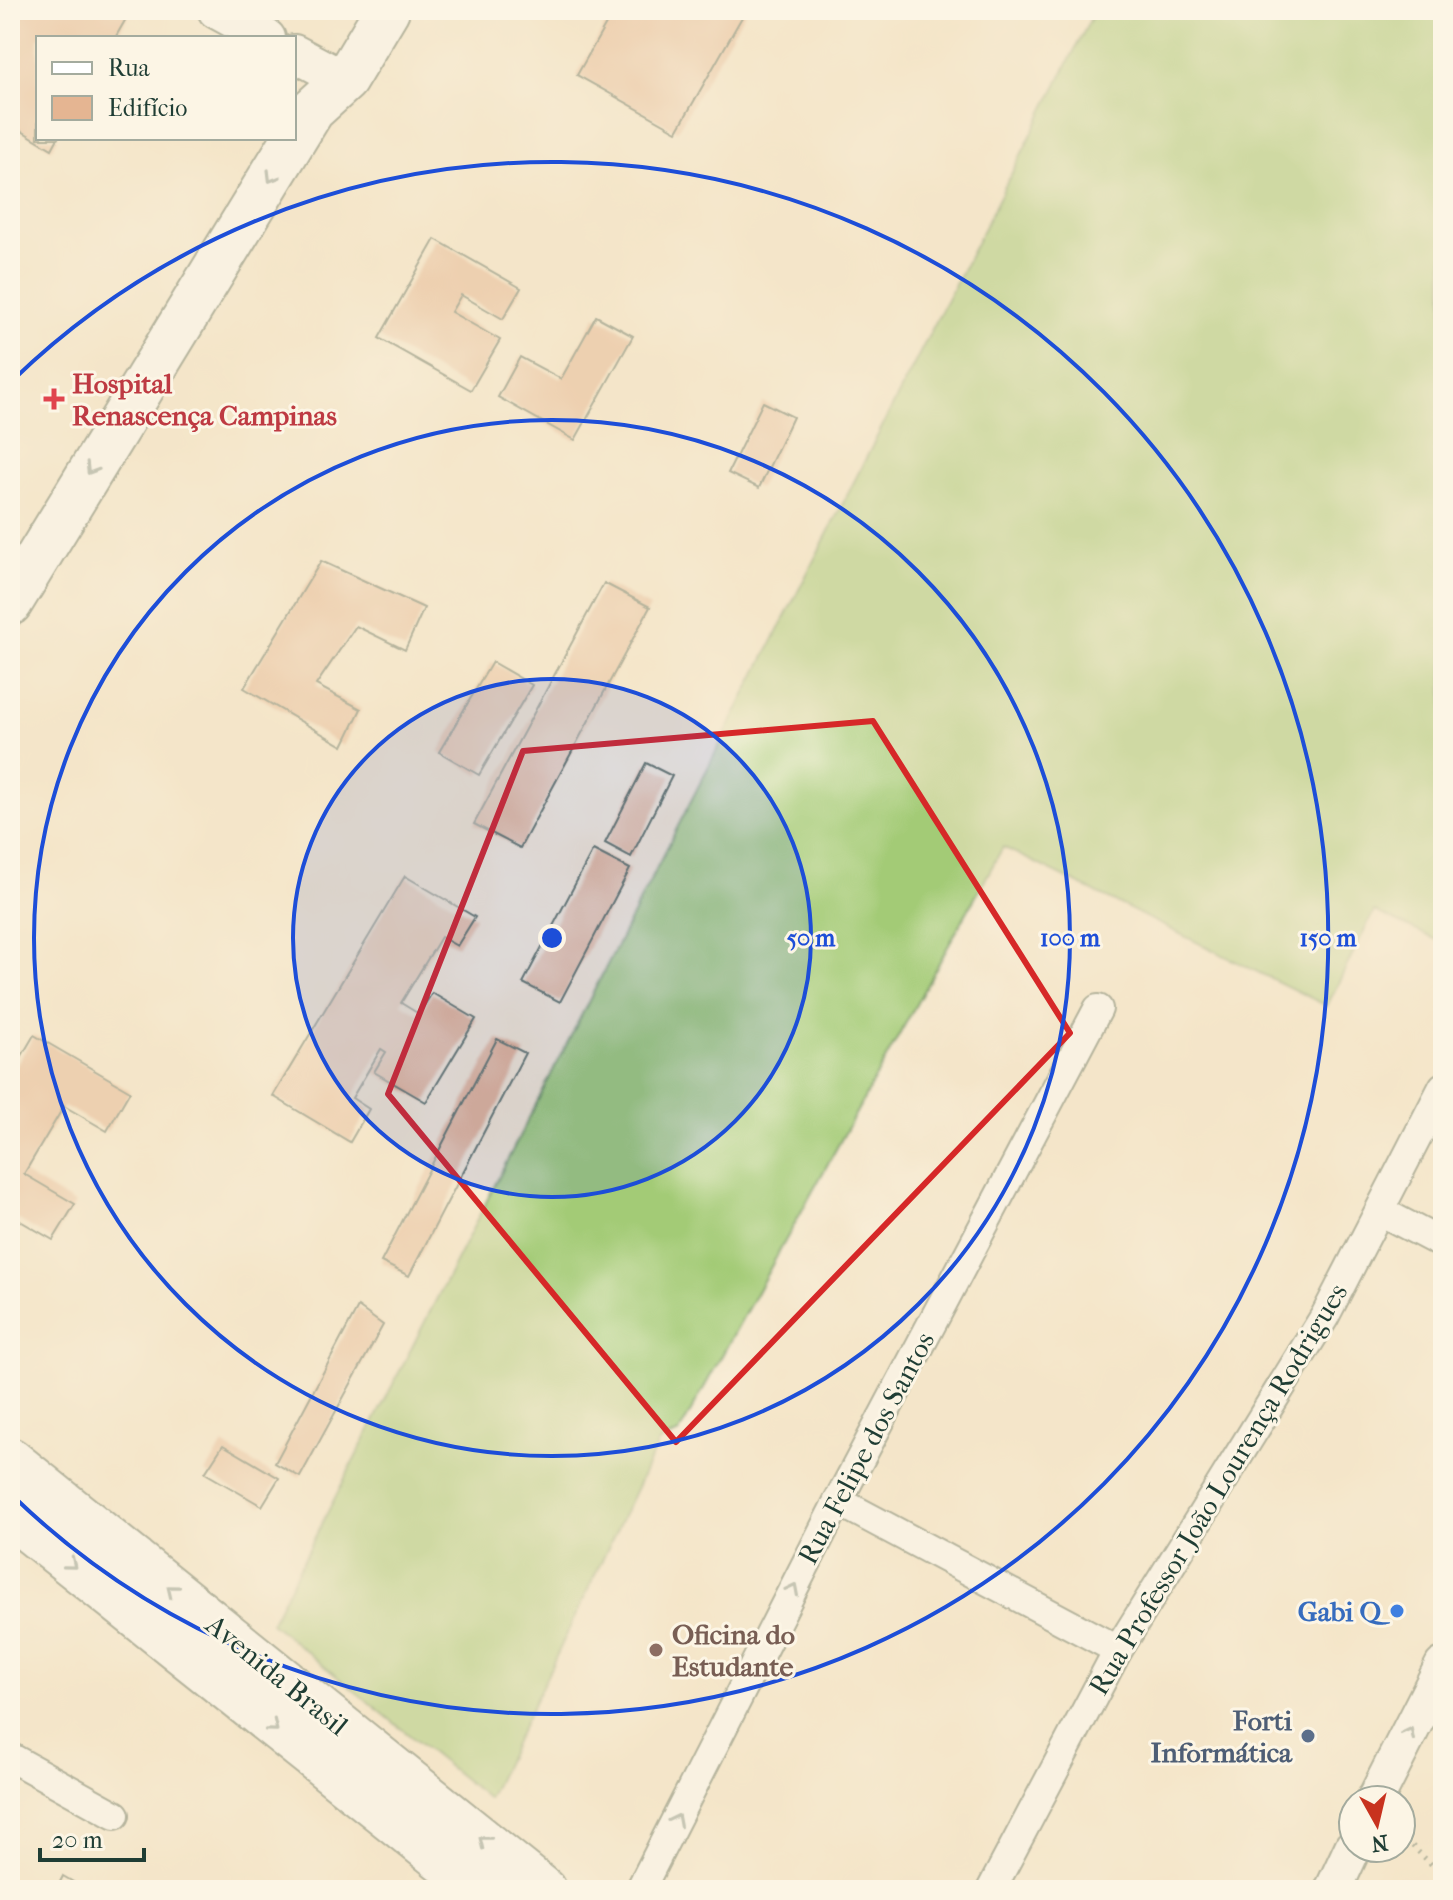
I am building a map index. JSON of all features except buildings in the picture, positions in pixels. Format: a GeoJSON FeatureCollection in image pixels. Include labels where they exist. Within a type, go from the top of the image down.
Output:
{"type":"FeatureCollection","features":[{"type":"Feature","properties":{"kind":"main road"},"geometry":{"type":"LineString","coordinates":[[296,136],[312,110],[321,67],[352,10]]}},
{"type":"Feature","properties":{"kind":"main road"},"geometry":{"type":"LineString","coordinates":[[321,67],[387,10]]}},
{"type":"Feature","properties":{"kind":"main road"},"geometry":{"type":"LineString","coordinates":[[10,603],[294,140]]}},
{"type":"Feature","properties":{"kind":"main road","name":"Avenida Brasil"},"geometry":{"type":"LineString","coordinates":[[10,1460],[544,1890]]}},
{"type":"Feature","properties":{"kind":"main road","name":"Avenida Brasil"},"geometry":{"type":"LineString","coordinates":[[10,1515],[480,1890]]}},
{"type":"Feature","properties":{"kind":"street"},"geometry":{"type":"LineString","coordinates":[[216,10],[263,36]]}},
{"type":"Feature","properties":{"kind":"street","name":"Rua Felipe dos Santos"},"geometry":{"type":"LineString","coordinates":[[640,1890],[838,1501],[1098,1009]]}},
{"type":"Feature","properties":{"kind":"street","name":"Rua Professor João Lourença Rodrigues"},"geometry":{"type":"LineString","coordinates":[[991,1890],[1118,1650],[1325,1316],[1443,1087]]}},
{"type":"Feature","properties":{"kind":"street"},"geometry":{"type":"LineString","coordinates":[[1380,1211],[1443,1244]]}},
{"type":"Feature","properties":{"kind":"street"},"geometry":{"type":"LineString","coordinates":[[838,1501],[1118,1650]]}},
{"type":"Feature","properties":{"kind":"street"},"geometry":{"type":"LineString","coordinates":[[1383,1784],[1443,1666]]}},
{"type":"Feature","properties":{"kind":"street"},"geometry":{"type":"LineString","coordinates":[[10,1757],[115,1815]]}},
{"type":"Feature","properties":{"kind":"street"},"geometry":{"type":"LineString","coordinates":[[1333,1890],[1345,1864]]}},
{"type":"Feature","properties":{"kind":"path"},"geometry":{"type":"LineString","coordinates":[[1417,1851],[1434,1867],[1443,1871]]}},
{"type":"Feature","properties":{"kind":"highlighted area"},"geometry":{"type":"Polygon","coordinates":[[[873,721],[1070,1033],[676,1442],[388,1094],[523,751],[873,721]]]}},
{"type":"Feature","properties":{"kind":"green space"},"geometry":{"type":"Polygon","coordinates":[[[1095,10],[1443,10],[1443,943],[1374,911],[1327,1006],[1003,847],[679,1433],[658,1443],[488,1799],[271,1623],[1095,10]]]}},
{"type":"Feature","properties":{"kind":"place","name":"Hospital Renascença Campinas"},"geometry":{"type":"Point","coordinates":[54,399]}},
{"type":"Feature","properties":{"kind":"place","name":"Gabi Q"},"geometry":{"type":"Point","coordinates":[1397,1611]}},
{"type":"Feature","properties":{"kind":"place","name":"Oficina do Estudante"},"geometry":{"type":"Point","coordinates":[656,1650]}},
{"type":"Feature","properties":{"kind":"place","name":"Forti Informática"},"geometry":{"type":"Point","coordinates":[1308,1736]}}]}
